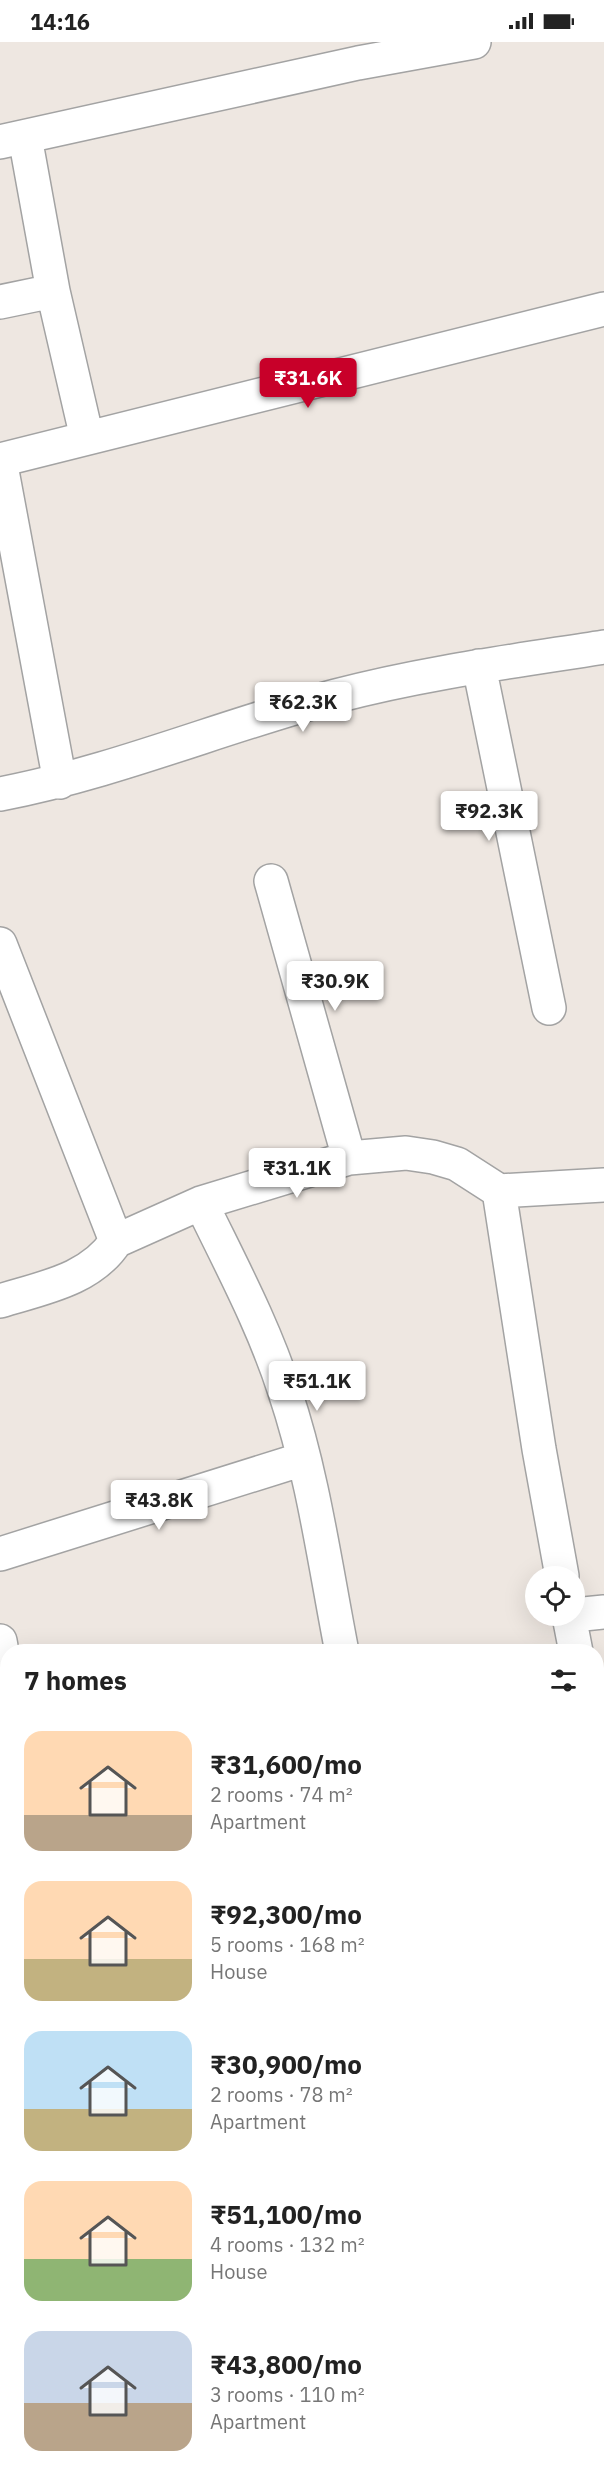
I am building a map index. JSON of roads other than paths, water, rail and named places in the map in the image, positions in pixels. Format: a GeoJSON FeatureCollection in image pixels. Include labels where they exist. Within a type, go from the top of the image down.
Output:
{"type":"FeatureCollection","features":[{"type":"Feature","properties":{"kind":"street"},"geometry":{"type":"LineString","coordinates":[[87,438],[53,291],[12,140],[358,63],[474,42]]}},
{"type":"Feature","properties":{"kind":"street"},"geometry":{"type":"LineString","coordinates":[[0,302],[53,291]]}},
{"type":"Feature","properties":{"kind":"street"},"geometry":{"type":"LineString","coordinates":[[60,782],[0,460],[604,309]]}},
{"type":"Feature","properties":{"kind":"street"},"geometry":{"type":"LineString","coordinates":[[0,794],[60,782],[336,696],[479,666],[604,647]]}},
{"type":"Feature","properties":{"kind":"street"},"geometry":{"type":"LineString","coordinates":[[479,666],[549,1008]]}},
{"type":"Feature","properties":{"kind":"street"},"geometry":{"type":"LineString","coordinates":[[271,880],[349,1158]]}},
{"type":"Feature","properties":{"kind":"street"},"geometry":{"type":"LineString","coordinates":[[0,944],[9,997],[116,1241]]}},
{"type":"Feature","properties":{"kind":"street"},"geometry":{"type":"LineString","coordinates":[[0,1301],[84,1272],[108,1253],[116,1241],[201,1203],[349,1158],[406,1153],[433,1157],[457,1164],[479,1175],[499,1191],[604,1185]]}},
{"type":"Feature","properties":{"kind":"street"},"geometry":{"type":"LineString","coordinates":[[499,1191],[538,1449],[560,1566]]}},
{"type":"Feature","properties":{"kind":"street"},"geometry":{"type":"LineString","coordinates":[[201,1203],[258,1322],[286,1392],[303,1460],[340,1644]]}},
{"type":"Feature","properties":{"kind":"street"},"geometry":{"type":"LineString","coordinates":[[0,1554],[303,1460]]}},
{"type":"Feature","properties":{"kind":"street"},"geometry":{"type":"LineString","coordinates":[[585,1614],[604,1612]]}},
{"type":"Feature","properties":{"kind":"street"},"geometry":{"type":"LineString","coordinates":[[571,1626],[574,1644]]}}]}
